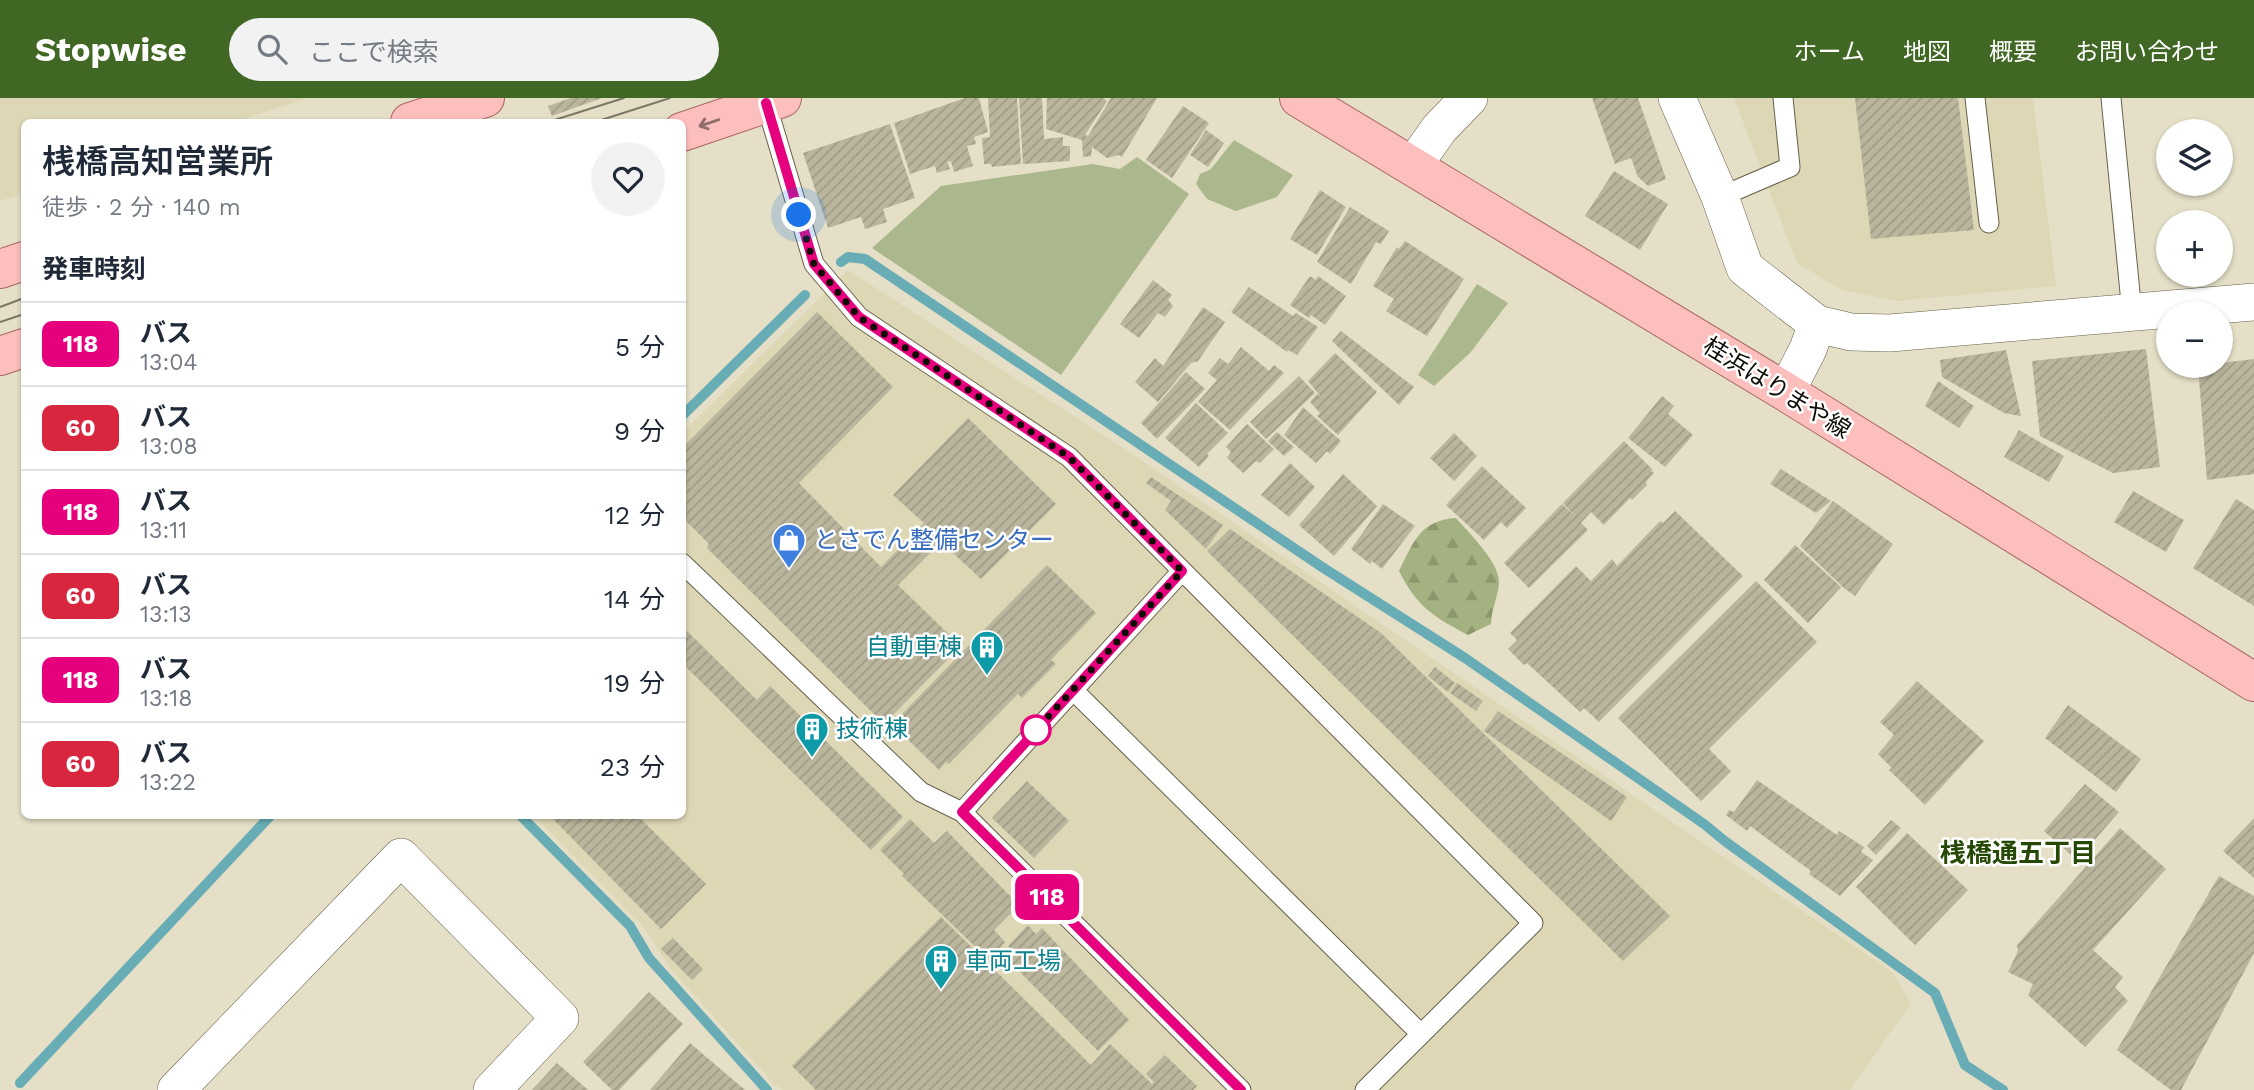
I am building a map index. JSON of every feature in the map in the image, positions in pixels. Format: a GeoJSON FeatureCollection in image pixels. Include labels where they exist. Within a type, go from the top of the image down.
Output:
{"type":"FeatureCollection","features":[{"type":"Feature","properties":{"kind":"main road"},"geometry":{"type":"LineString","coordinates":[[410,116],[485,98]]}},
{"type":"Feature","properties":{"kind":"main road","name":"桂浜はりまや線"},"geometry":{"type":"LineString","coordinates":[[1299,98],[1786,392],[2254,682]]}},
{"type":"Feature","properties":{"kind":"main road"},"geometry":{"type":"LineString","coordinates":[[686,131],[774,101]]}},
{"type":"Feature","properties":{"kind":"main road"},"geometry":{"type":"LineString","coordinates":[[0,269],[21,262]]}},
{"type":"Feature","properties":{"kind":"main road"},"geometry":{"type":"LineString","coordinates":[[0,356],[21,349]]}},
{"type":"Feature","properties":{"kind":"street"},"geometry":{"type":"LineString","coordinates":[[1413,166],[1439,129],[1469,98]]}},
{"type":"Feature","properties":{"kind":"street"},"geometry":{"type":"LineString","coordinates":[[1677,98],[1720,197],[1745,268],[1817,324],[1851,332],[1890,333],[2254,302]]}},
{"type":"Feature","properties":{"kind":"street"},"geometry":{"type":"LineString","coordinates":[[1786,392],[1808,349],[1817,324]]}},
{"type":"Feature","properties":{"kind":"street"},"geometry":{"type":"LineString","coordinates":[[176,1090],[401,857],[560,1018],[492,1090]]}},
{"type":"Feature","properties":{"kind":"lane"},"geometry":{"type":"LineString","coordinates":[[1720,197],[1790,167],[1783,98]]}},
{"type":"Feature","properties":{"kind":"lane"},"geometry":{"type":"LineString","coordinates":[[1975,98],[1989,223]]}},
{"type":"Feature","properties":{"kind":"lane"},"geometry":{"type":"LineString","coordinates":[[2111,98],[2132,313]]}},
{"type":"Feature","properties":{"kind":"lane"},"geometry":{"type":"LineString","coordinates":[[774,101],[814,264],[859,317],[1069,457],[1533,923],[1365,1090]]}},
{"type":"Feature","properties":{"kind":"lane"},"geometry":{"type":"LineString","coordinates":[[686,567],[921,792],[962,812],[1241,1090]]}},
{"type":"Feature","properties":{"kind":"lane"},"geometry":{"type":"LineString","coordinates":[[962,812],[1182,571]]}},
{"type":"Feature","properties":{"kind":"lane"},"geometry":{"type":"LineString","coordinates":[[1073,690],[1421,1034]]}},
{"type":"Feature","properties":{"kind":"shaded area"},"geometry":{"type":"Polygon","coordinates":[[[0,98],[305,99],[243,119],[21,119],[21,194],[0,201],[0,98]]]}},
{"type":"Feature","properties":{"kind":"shaded area"},"geometry":{"type":"Polygon","coordinates":[[[1734,98],[2033,98],[2056,286],[1898,301],[1842,290],[1797,263],[1734,98]]]}},
{"type":"Feature","properties":{"kind":"shaded area"},"geometry":{"type":"Polygon","coordinates":[[[848,270],[1134,455],[1892,972],[1911,1003],[1850,1090],[783,1090],[774,1084],[670,968],[642,925],[537,819],[686,819],[686,429],[848,270]]]}},
{"type":"Feature","properties":{"kind":"green space"},"geometry":{"type":"Polygon","coordinates":[[[1234,140],[1293,175],[1277,197],[1236,211],[1207,199],[1196,184],[1200,174],[1211,169],[1234,140]]]}},
{"type":"Feature","properties":{"kind":"green space"},"geometry":{"type":"Polygon","coordinates":[[[1137,157],[1189,194],[1061,375],[872,248],[941,186],[1093,164],[1120,169],[1137,157]]]}},
{"type":"Feature","properties":{"kind":"green space"},"geometry":{"type":"Polygon","coordinates":[[[1477,284],[1508,303],[1470,353],[1434,386],[1418,375],[1477,284]]]}},
{"type":"Feature","properties":{"kind":"green space"},"geometry":{"type":"Polygon","coordinates":[[[1456,518],[1488,556],[1499,581],[1491,624],[1468,635],[1428,610],[1413,594],[1399,571],[1414,542],[1426,528],[1434,523],[1456,518]]]}},
{"type":"Feature","properties":{"kind":"building"},"geometry":{"type":"Polygon","coordinates":[[[571,98],[602,98],[552,116],[548,106],[571,98]]]}},
{"type":"Feature","properties":{"kind":"building"},"geometry":{"type":"Polygon","coordinates":[[[965,98],[979,98],[988,132],[974,137],[976,144],[967,146],[973,166],[954,172],[951,161],[947,162],[950,169],[937,173],[935,166],[910,174],[894,123],[965,98]]]}},
{"type":"Feature","properties":{"kind":"building"},"geometry":{"type":"Polygon","coordinates":[[[988,98],[1017,98],[1021,164],[992,167],[991,164],[984,164],[982,138],[990,137],[988,98]]]}},
{"type":"Feature","properties":{"kind":"building"},"geometry":{"type":"Polygon","coordinates":[[[1019,98],[1042,98],[1044,139],[1063,137],[1063,146],[1070,146],[1070,161],[1023,164],[1019,98]]]}},
{"type":"Feature","properties":{"kind":"building"},"geometry":{"type":"Polygon","coordinates":[[[1047,98],[1103,98],[1107,101],[1085,135],[1088,136],[1111,98],[1157,98],[1122,157],[1119,155],[1107,158],[1092,147],[1091,156],[1083,157],[1082,140],[1046,129],[1047,98]]]}},
{"type":"Feature","properties":{"kind":"building"},"geometry":{"type":"Polygon","coordinates":[[[1592,98],[1638,98],[1666,179],[1648,186],[1638,177],[1631,158],[1615,164],[1592,98]]]}},
{"type":"Feature","properties":{"kind":"building"},"geometry":{"type":"Polygon","coordinates":[[[1855,98],[1958,98],[1974,230],[1871,239],[1855,98]]]}},
{"type":"Feature","properties":{"kind":"building"},"geometry":{"type":"Polygon","coordinates":[[[1183,106],[1209,123],[1172,178],[1146,160],[1183,106]]]}},
{"type":"Feature","properties":{"kind":"building"},"geometry":{"type":"Polygon","coordinates":[[[890,124],[915,198],[883,209],[887,222],[865,229],[861,217],[828,228],[803,153],[890,124]]]}},
{"type":"Feature","properties":{"kind":"building"},"geometry":{"type":"Polygon","coordinates":[[[1206,130],[1224,143],[1208,167],[1190,155],[1206,130]]]}},
{"type":"Feature","properties":{"kind":"building"},"geometry":{"type":"Polygon","coordinates":[[[1614,171],[1668,204],[1640,250],[1585,216],[1614,171]]]}},
{"type":"Feature","properties":{"kind":"building"},"geometry":{"type":"Polygon","coordinates":[[[1320,190],[1346,207],[1317,255],[1290,239],[1320,190]]]}},
{"type":"Feature","properties":{"kind":"building"},"geometry":{"type":"Polygon","coordinates":[[[1350,207],[1389,231],[1381,244],[1376,242],[1351,284],[1317,262],[1350,207]]]}},
{"type":"Feature","properties":{"kind":"building"},"geometry":{"type":"Polygon","coordinates":[[[1405,241],[1464,279],[1427,336],[1386,311],[1394,299],[1373,286],[1397,247],[1399,249],[1405,241]]]}},
{"type":"Feature","properties":{"kind":"building"},"geometry":{"type":"Polygon","coordinates":[[[1310,276],[1316,280],[1318,276],[1346,296],[1325,325],[1290,305],[1310,276]]]}},
{"type":"Feature","properties":{"kind":"building"},"geometry":{"type":"Polygon","coordinates":[[[1153,280],[1172,295],[1168,300],[1173,306],[1165,317],[1158,313],[1139,338],[1120,324],[1153,280]]]}},
{"type":"Feature","properties":{"kind":"building"},"geometry":{"type":"Polygon","coordinates":[[[1249,287],[1293,316],[1296,313],[1318,327],[1297,355],[1288,350],[1287,352],[1231,312],[1249,287]]]}},
{"type":"Feature","properties":{"kind":"building"},"geometry":{"type":"Polygon","coordinates":[[[1203,307],[1225,322],[1198,361],[1191,363],[1158,402],[1135,382],[1155,358],[1163,366],[1203,307]]]}},
{"type":"Feature","properties":{"kind":"building"},"geometry":{"type":"Polygon","coordinates":[[[817,312],[893,387],[799,483],[881,567],[924,523],[893,495],[968,418],[1056,504],[981,579],[941,542],[898,585],[961,646],[884,724],[707,548],[709,544],[686,521],[686,444],[817,312]]]}},
{"type":"Feature","properties":{"kind":"building"},"geometry":{"type":"Polygon","coordinates":[[[1341,331],[1414,387],[1399,405],[1332,341],[1341,331]]]}},
{"type":"Feature","properties":{"kind":"building"},"geometry":{"type":"Polygon","coordinates":[[[1241,347],[1269,371],[1274,365],[1284,373],[1230,430],[1198,402],[1217,380],[1208,373],[1220,358],[1228,364],[1241,347]]]}},
{"type":"Feature","properties":{"kind":"building"},"geometry":{"type":"Polygon","coordinates":[[[2146,349],[2160,467],[2113,473],[2040,436],[2032,361],[2146,349]]]}},
{"type":"Feature","properties":{"kind":"building"},"geometry":{"type":"Polygon","coordinates":[[[2006,350],[2021,416],[2004,413],[1942,377],[1940,360],[2006,350]]]}},
{"type":"Feature","properties":{"kind":"building"},"geometry":{"type":"Polygon","coordinates":[[[1335,353],[1377,392],[1338,435],[1317,416],[1320,413],[1310,402],[1317,394],[1321,397],[1308,381],[1335,353]]]}},
{"type":"Feature","properties":{"kind":"building"},"geometry":{"type":"Polygon","coordinates":[[[2254,359],[2254,474],[2207,480],[2199,378],[2233,378],[2233,362],[2254,359]]]}},
{"type":"Feature","properties":{"kind":"building"},"geometry":{"type":"Polygon","coordinates":[[[1186,372],[1205,389],[1157,439],[1141,423],[1186,372]]]}},
{"type":"Feature","properties":{"kind":"building"},"geometry":{"type":"Polygon","coordinates":[[[1299,376],[1315,393],[1266,439],[1250,422],[1299,376]]]}},
{"type":"Feature","properties":{"kind":"building"},"geometry":{"type":"Polygon","coordinates":[[[1938,381],[1974,406],[1959,428],[1925,406],[1938,381]]]}},
{"type":"Feature","properties":{"kind":"building"},"geometry":{"type":"Polygon","coordinates":[[[1662,396],[1674,406],[1668,414],[1693,435],[1665,467],[1628,438],[1662,396]]]}},
{"type":"Feature","properties":{"kind":"building"},"geometry":{"type":"Polygon","coordinates":[[[1196,403],[1228,433],[1207,454],[1209,456],[1199,467],[1165,438],[1196,403]]]}},
{"type":"Feature","properties":{"kind":"building"},"geometry":{"type":"Polygon","coordinates":[[[1303,407],[1341,441],[1330,454],[1327,451],[1316,463],[1284,435],[1303,407]]]}},
{"type":"Feature","properties":{"kind":"building"},"geometry":{"type":"Polygon","coordinates":[[[1247,424],[1274,449],[1260,463],[1256,461],[1243,473],[1227,458],[1231,452],[1226,447],[1247,424]]]}},
{"type":"Feature","properties":{"kind":"building"},"geometry":{"type":"Polygon","coordinates":[[[2019,430],[2064,456],[2049,482],[2004,457],[2019,430]]]}},
{"type":"Feature","properties":{"kind":"building"},"geometry":{"type":"Polygon","coordinates":[[[1277,432],[1294,447],[1284,456],[1268,441],[1277,432]]]}},
{"type":"Feature","properties":{"kind":"building"},"geometry":{"type":"Polygon","coordinates":[[[1454,433],[1477,456],[1454,481],[1430,458],[1454,433]]]}},
{"type":"Feature","properties":{"kind":"building"},"geometry":{"type":"Polygon","coordinates":[[[1624,441],[1653,470],[1647,485],[1604,525],[1591,512],[1581,523],[1588,530],[1529,588],[1504,563],[1562,504],[1575,516],[1563,503],[1624,441]]]}},
{"type":"Feature","properties":{"kind":"building"},"geometry":{"type":"Polygon","coordinates":[[[1290,463],[1315,487],[1289,517],[1261,495],[1290,463]]]}},
{"type":"Feature","properties":{"kind":"building"},"geometry":{"type":"Polygon","coordinates":[[[1482,466],[1526,508],[1507,528],[1501,522],[1484,540],[1446,505],[1482,466]]]}},
{"type":"Feature","properties":{"kind":"building"},"geometry":{"type":"Polygon","coordinates":[[[1781,469],[1831,501],[1816,513],[1770,484],[1781,469]]]}},
{"type":"Feature","properties":{"kind":"building"},"geometry":{"type":"Polygon","coordinates":[[[1343,474],[1377,506],[1334,556],[1299,525],[1343,474]]]}},
{"type":"Feature","properties":{"kind":"building"},"geometry":{"type":"Polygon","coordinates":[[[1151,477],[1223,525],[1206,549],[1165,510],[1171,501],[1146,483],[1151,477]]]}},
{"type":"Feature","properties":{"kind":"building"},"geometry":{"type":"Polygon","coordinates":[[[2133,491],[2184,520],[2166,552],[2114,522],[2133,491]]]}},
{"type":"Feature","properties":{"kind":"building"},"geometry":{"type":"Polygon","coordinates":[[[2236,499],[2254,510],[2254,606],[2193,568],[2236,499]]]}},
{"type":"Feature","properties":{"kind":"building"},"geometry":{"type":"Polygon","coordinates":[[[1833,501],[1893,544],[1855,596],[1800,546],[1833,501]]]}},
{"type":"Feature","properties":{"kind":"building"},"geometry":{"type":"Polygon","coordinates":[[[1383,504],[1415,526],[1382,569],[1372,561],[1370,564],[1351,549],[1383,504]]]}},
{"type":"Feature","properties":{"kind":"building"},"geometry":{"type":"Polygon","coordinates":[[[1675,511],[1743,576],[1599,722],[1584,708],[1580,712],[1508,649],[1517,640],[1510,633],[1576,566],[1591,581],[1612,559],[1617,566],[1660,521],[1663,523],[1675,511]]]}},
{"type":"Feature","properties":{"kind":"building"},"geometry":{"type":"Polygon","coordinates":[[[1230,529],[1381,633],[1670,916],[1623,961],[1207,551],[1230,529]]]}},
{"type":"Feature","properties":{"kind":"building"},"geometry":{"type":"Polygon","coordinates":[[[1795,545],[1841,587],[1808,623],[1764,580],[1795,545]]]}},
{"type":"Feature","properties":{"kind":"building","name":"自動車棟"},"geometry":{"type":"Polygon","coordinates":[[[1047,565],[1096,613],[1051,660],[1056,664],[1022,698],[1018,694],[949,764],[946,762],[939,770],[898,730],[900,727],[896,724],[902,718],[900,716],[1047,565]]]}},
{"type":"Feature","properties":{"kind":"building"},"geometry":{"type":"Polygon","coordinates":[[[1756,581],[1817,642],[1709,749],[1731,771],[1701,801],[1618,718],[1756,581]]]}},
{"type":"Feature","properties":{"kind":"building","name":"技術棟"},"geometry":{"type":"Polygon","coordinates":[[[686,632],[757,700],[770,686],[903,817],[871,850],[686,667],[686,632]]]}},
{"type":"Feature","properties":{"kind":"building"},"geometry":{"type":"Polygon","coordinates":[[[1435,667],[1455,683],[1448,692],[1428,676],[1435,667]]]}},
{"type":"Feature","properties":{"kind":"building"},"geometry":{"type":"Polygon","coordinates":[[[1917,681],[1984,741],[1925,805],[1889,770],[1892,768],[1878,754],[1894,735],[1880,722],[1917,681]]]}},
{"type":"Feature","properties":{"kind":"building"},"geometry":{"type":"Polygon","coordinates":[[[1457,683],[1483,701],[1476,711],[1450,693],[1457,683]]]}},
{"type":"Feature","properties":{"kind":"building"},"geometry":{"type":"Polygon","coordinates":[[[2068,705],[2141,759],[2116,792],[2045,738],[2068,705]]]}},
{"type":"Feature","properties":{"kind":"building"},"geometry":{"type":"Polygon","coordinates":[[[1498,711],[1627,797],[1611,821],[1484,731],[1498,711]]]}},
{"type":"Feature","properties":{"kind":"building"},"geometry":{"type":"Polygon","coordinates":[[[1757,780],[1837,835],[1839,831],[1864,847],[1861,852],[1873,860],[1840,896],[1750,826],[1747,831],[1726,815],[1729,810],[1734,812],[1757,780]]]}},
{"type":"Feature","properties":{"kind":"building"},"geometry":{"type":"Polygon","coordinates":[[[1027,781],[1069,821],[1034,858],[992,818],[1027,781]]]}},
{"type":"Feature","properties":{"kind":"building"},"geometry":{"type":"Polygon","coordinates":[[[2085,784],[2119,812],[2077,860],[2044,831],[2085,784]]]}},
{"type":"Feature","properties":{"kind":"building"},"geometry":{"type":"Polygon","coordinates":[[[2254,818],[2254,878],[2223,851],[2254,818]]]}},
{"type":"Feature","properties":{"kind":"building"},"geometry":{"type":"Polygon","coordinates":[[[553,819],[641,819],[706,884],[661,929],[553,819]]]}},
{"type":"Feature","properties":{"kind":"building"},"geometry":{"type":"Polygon","coordinates":[[[910,819],[934,843],[947,831],[1017,903],[1014,906],[1016,908],[994,930],[1005,942],[989,960],[902,876],[904,874],[880,850],[910,819]]]}},
{"type":"Feature","properties":{"kind":"building"},"geometry":{"type":"Polygon","coordinates":[[[1891,820],[1901,828],[1876,855],[1867,846],[1891,820]]]}},
{"type":"Feature","properties":{"kind":"building"},"geometry":{"type":"Polygon","coordinates":[[[2120,828],[2166,869],[2093,950],[2123,977],[2115,987],[2128,1001],[2085,1047],[2028,995],[2033,984],[2008,972],[2018,951],[2017,945],[2120,828]]]}},
{"type":"Feature","properties":{"kind":"building"},"geometry":{"type":"Polygon","coordinates":[[[1907,833],[1968,890],[1915,945],[1856,887],[1907,833]]]}},
{"type":"Feature","properties":{"kind":"building"},"geometry":{"type":"Polygon","coordinates":[[[2219,876],[2254,896],[2254,953],[2181,1090],[2171,1090],[2117,1050],[2219,876]]]}},
{"type":"Feature","properties":{"kind":"building","name":"車両工場"},"geometry":{"type":"Polygon","coordinates":[[[941,917],[1091,1065],[1110,1044],[1152,1084],[1154,1082],[1146,1074],[1165,1055],[1197,1086],[1193,1090],[816,1090],[792,1066],[941,917]]]}},
{"type":"Feature","properties":{"kind":"building"},"geometry":{"type":"Polygon","coordinates":[[[1028,925],[1036,934],[1042,928],[1129,1020],[1098,1051],[1009,961],[1016,954],[1008,946],[1028,925]]]}},
{"type":"Feature","properties":{"kind":"building"},"geometry":{"type":"Polygon","coordinates":[[[673,938],[703,969],[692,980],[661,949],[673,938]]]}},
{"type":"Feature","properties":{"kind":"building"},"geometry":{"type":"Polygon","coordinates":[[[649,992],[683,1024],[619,1090],[612,1090],[583,1062],[649,992]]]}},
{"type":"Feature","properties":{"kind":"building"},"geometry":{"type":"Polygon","coordinates":[[[690,1043],[745,1090],[650,1090],[690,1043]]]}},
{"type":"Feature","properties":{"kind":"building"},"geometry":{"type":"Polygon","coordinates":[[[557,1063],[588,1090],[532,1090],[557,1063]]]}},
{"type":"Feature","properties":{"kind":"waterway"},"geometry":{"type":"LineString","coordinates":[[841,262],[848,257],[865,259],[1322,567],[1465,658],[1704,824],[1935,993],[1965,1065],[2003,1090]]}},
{"type":"Feature","properties":{"kind":"waterway"},"geometry":{"type":"LineString","coordinates":[[686,412],[805,295]]}},
{"type":"Feature","properties":{"kind":"waterway"},"geometry":{"type":"LineString","coordinates":[[20,1083],[267,819]]}},
{"type":"Feature","properties":{"kind":"waterway"},"geometry":{"type":"LineString","coordinates":[[524,819],[630,926],[649,958],[767,1090]]}},
{"type":"Feature","properties":{"kind":"tram line"},"geometry":{"type":"LineString","coordinates":[[558,119],[624,98]]}},
{"type":"Feature","properties":{"kind":"tram line"},"geometry":{"type":"LineString","coordinates":[[604,119],[670,98]]}},
{"type":"Feature","properties":{"kind":"tram line"},"geometry":{"type":"LineString","coordinates":[[0,307],[21,299]]}},
{"type":"Feature","properties":{"kind":"tram line"},"geometry":{"type":"LineString","coordinates":[[0,322],[21,315]]}},
{"type":"Feature","properties":{"kind":"bus line","name":"118"},"geometry":{"type":"LineString","coordinates":[[766,103],[814,264],[859,317],[1069,457],[1182,571],[962,812],[1241,1090]]}},
{"type":"Feature","properties":{"kind":"place","name":"とさでん整備センター"},"geometry":{"type":"Point","coordinates":[789,570]}},
{"type":"Feature","properties":{"kind":"place","name":"自動車棟"},"geometry":{"type":"Point","coordinates":[987,677]}},
{"type":"Feature","properties":{"kind":"place","name":"技術棟"},"geometry":{"type":"Point","coordinates":[812,759]}},
{"type":"Feature","properties":{"kind":"place","name":"車両工場"},"geometry":{"type":"Point","coordinates":[941,991]}},
{"type":"Feature","properties":{"kind":"district","name":"桟橋通五丁目"},"geometry":{"type":"Point","coordinates":[2018,853]}},
{"type":"Feature","properties":{"kind":"route"},"geometry":{"type":"LineString","coordinates":[[799,215],[814,264],[859,317],[1069,457],[1182,571],[1036,730]]}}]}
